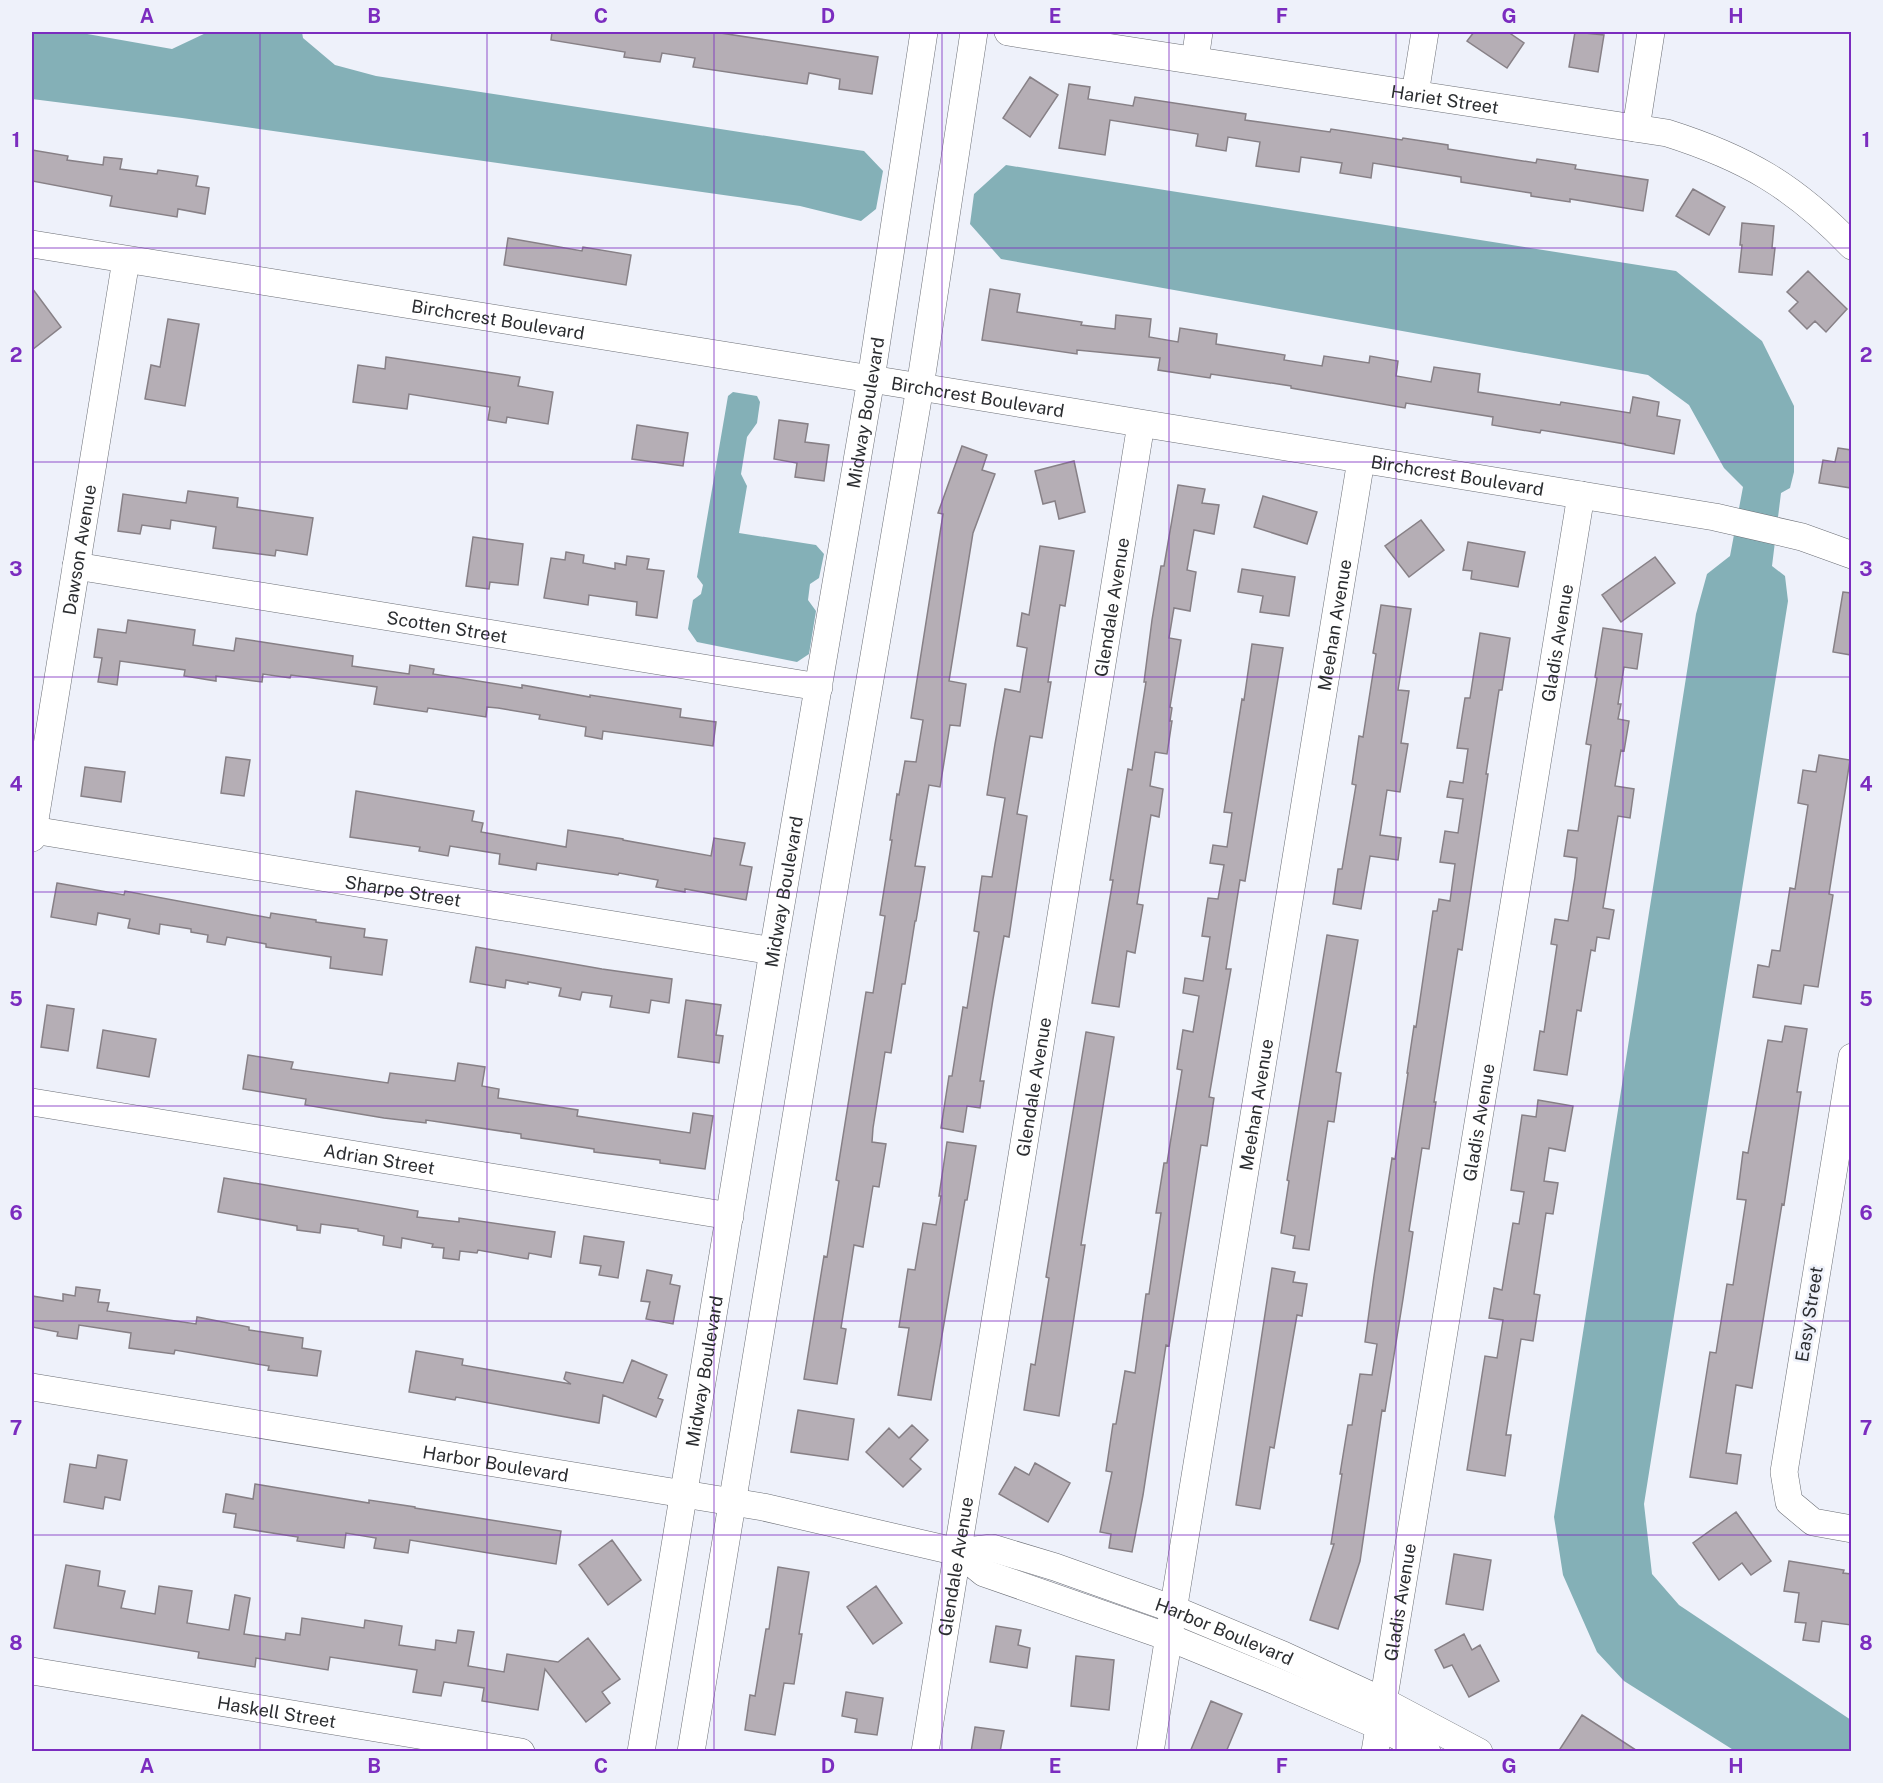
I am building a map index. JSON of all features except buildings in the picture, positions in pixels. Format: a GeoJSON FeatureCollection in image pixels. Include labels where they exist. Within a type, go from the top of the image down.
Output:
{"type":"FeatureCollection","features":[{"type":"Feature","properties":{"kind":"street","name":"Midway Boulevard"},"geometry":{"type":"LineString","coordinates":[[641,1752],[773,951],[871,379],[924,32]]}},
{"type":"Feature","properties":{"kind":"street"},"geometry":{"type":"LineString","coordinates":[[691,1752],[822,960],[920,387],[974,32]]}},
{"type":"Feature","properties":{"kind":"street","name":"Hariet Street"},"geometry":{"type":"LineString","coordinates":[[1008,32],[1667,134],[1743,161],[1780,183],[1806,202],[1851,246]]}},
{"type":"Feature","properties":{"kind":"street"},"geometry":{"type":"LineString","coordinates":[[1195,60],[1199,32]]}},
{"type":"Feature","properties":{"kind":"street"},"geometry":{"type":"LineString","coordinates":[[1415,94],[1425,32]]}},
{"type":"Feature","properties":{"kind":"street"},"geometry":{"type":"LineString","coordinates":[[1636,128],[1651,32]]}},
{"type":"Feature","properties":{"kind":"street","name":"Birchcrest Boulevard"},"geometry":{"type":"LineString","coordinates":[[32,244],[1714,517],[1802,537],[1851,555]]}},
{"type":"Feature","properties":{"kind":"street","name":"Dawson Avenue"},"geometry":{"type":"LineString","coordinates":[[32,834],[126,260]]}},
{"type":"Feature","properties":{"kind":"street","name":"Glendale Avenue"},"geometry":{"type":"LineString","coordinates":[[925,1752],[1141,424]]}},
{"type":"Feature","properties":{"kind":"street","name":"Meehan Avenue"},"geometry":{"type":"LineString","coordinates":[[1150,1752],[1361,459]]}},
{"type":"Feature","properties":{"kind":"street","name":"Gladis Avenue"},"geometry":{"type":"LineString","coordinates":[[1379,1726],[1581,495]]}},
{"type":"Feature","properties":{"kind":"street","name":"Scotten Street"},"geometry":{"type":"LineString","coordinates":[[76,566],[819,687]]}},
{"type":"Feature","properties":{"kind":"street","name":"Sharpe Street"},"geometry":{"type":"LineString","coordinates":[[32,834],[773,951]]}},
{"type":"Feature","properties":{"kind":"street","name":"Easy Street"},"geometry":{"type":"LineString","coordinates":[[1851,1057],[1784,1472],[1789,1502],[1797,1509],[1813,1522],[1851,1529]]}},
{"type":"Feature","properties":{"kind":"street","name":"Adrian Street"},"geometry":{"type":"LineString","coordinates":[[32,1102],[730,1216]]}},
{"type":"Feature","properties":{"kind":"street","name":"Harbor Boulevard"},"geometry":{"type":"LineString","coordinates":[[32,1387],[763,1507],[958,1552],[992,1548],[1055,1567],[1173,1609],[1283,1654],[1379,1726],[1479,1752]]}},
{"type":"Feature","properties":{"kind":"street","name":"Harbor Boulevard"},"geometry":{"type":"LineString","coordinates":[[958,1552],[984,1573],[1168,1637],[1379,1726],[1427,1752]]}},
{"type":"Feature","properties":{"kind":"street","name":"Haskell Street"},"geometry":{"type":"LineString","coordinates":[[32,1671],[521,1752]]}},
{"type":"Feature","properties":{"kind":"water"},"geometry":{"type":"Polygon","coordinates":[[[32,32],[76,32],[172,49],[208,32],[302,32],[303,38],[335,65],[376,76],[864,151],[883,171],[876,209],[861,221],[800,206],[182,118],[32,99],[32,32]]]}},
{"type":"Feature","properties":{"kind":"water"},"geometry":{"type":"Polygon","coordinates":[[[1006,165],[1676,271],[1762,341],[1794,406],[1794,472],[1790,488],[1781,493],[1772,566],[1785,576],[1788,601],[1644,1504],[1652,1574],[1679,1605],[1851,1720],[1851,1751],[1735,1751],[1624,1681],[1597,1652],[1563,1575],[1554,1517],[1696,614],[1707,574],[1730,556],[1743,487],[1724,468],[1689,405],[1648,375],[1001,259],[970,224],[974,194],[1006,165]]]}},
{"type":"Feature","properties":{"kind":"water"},"geometry":{"type":"Polygon","coordinates":[[[733,392],[757,396],[760,402],[757,423],[747,437],[741,474],[747,486],[739,533],[816,545],[824,554],[819,578],[810,584],[808,600],[816,611],[809,654],[797,662],[697,642],[688,629],[693,600],[701,594],[703,585],[697,577],[728,396],[733,392]]]}}]}
